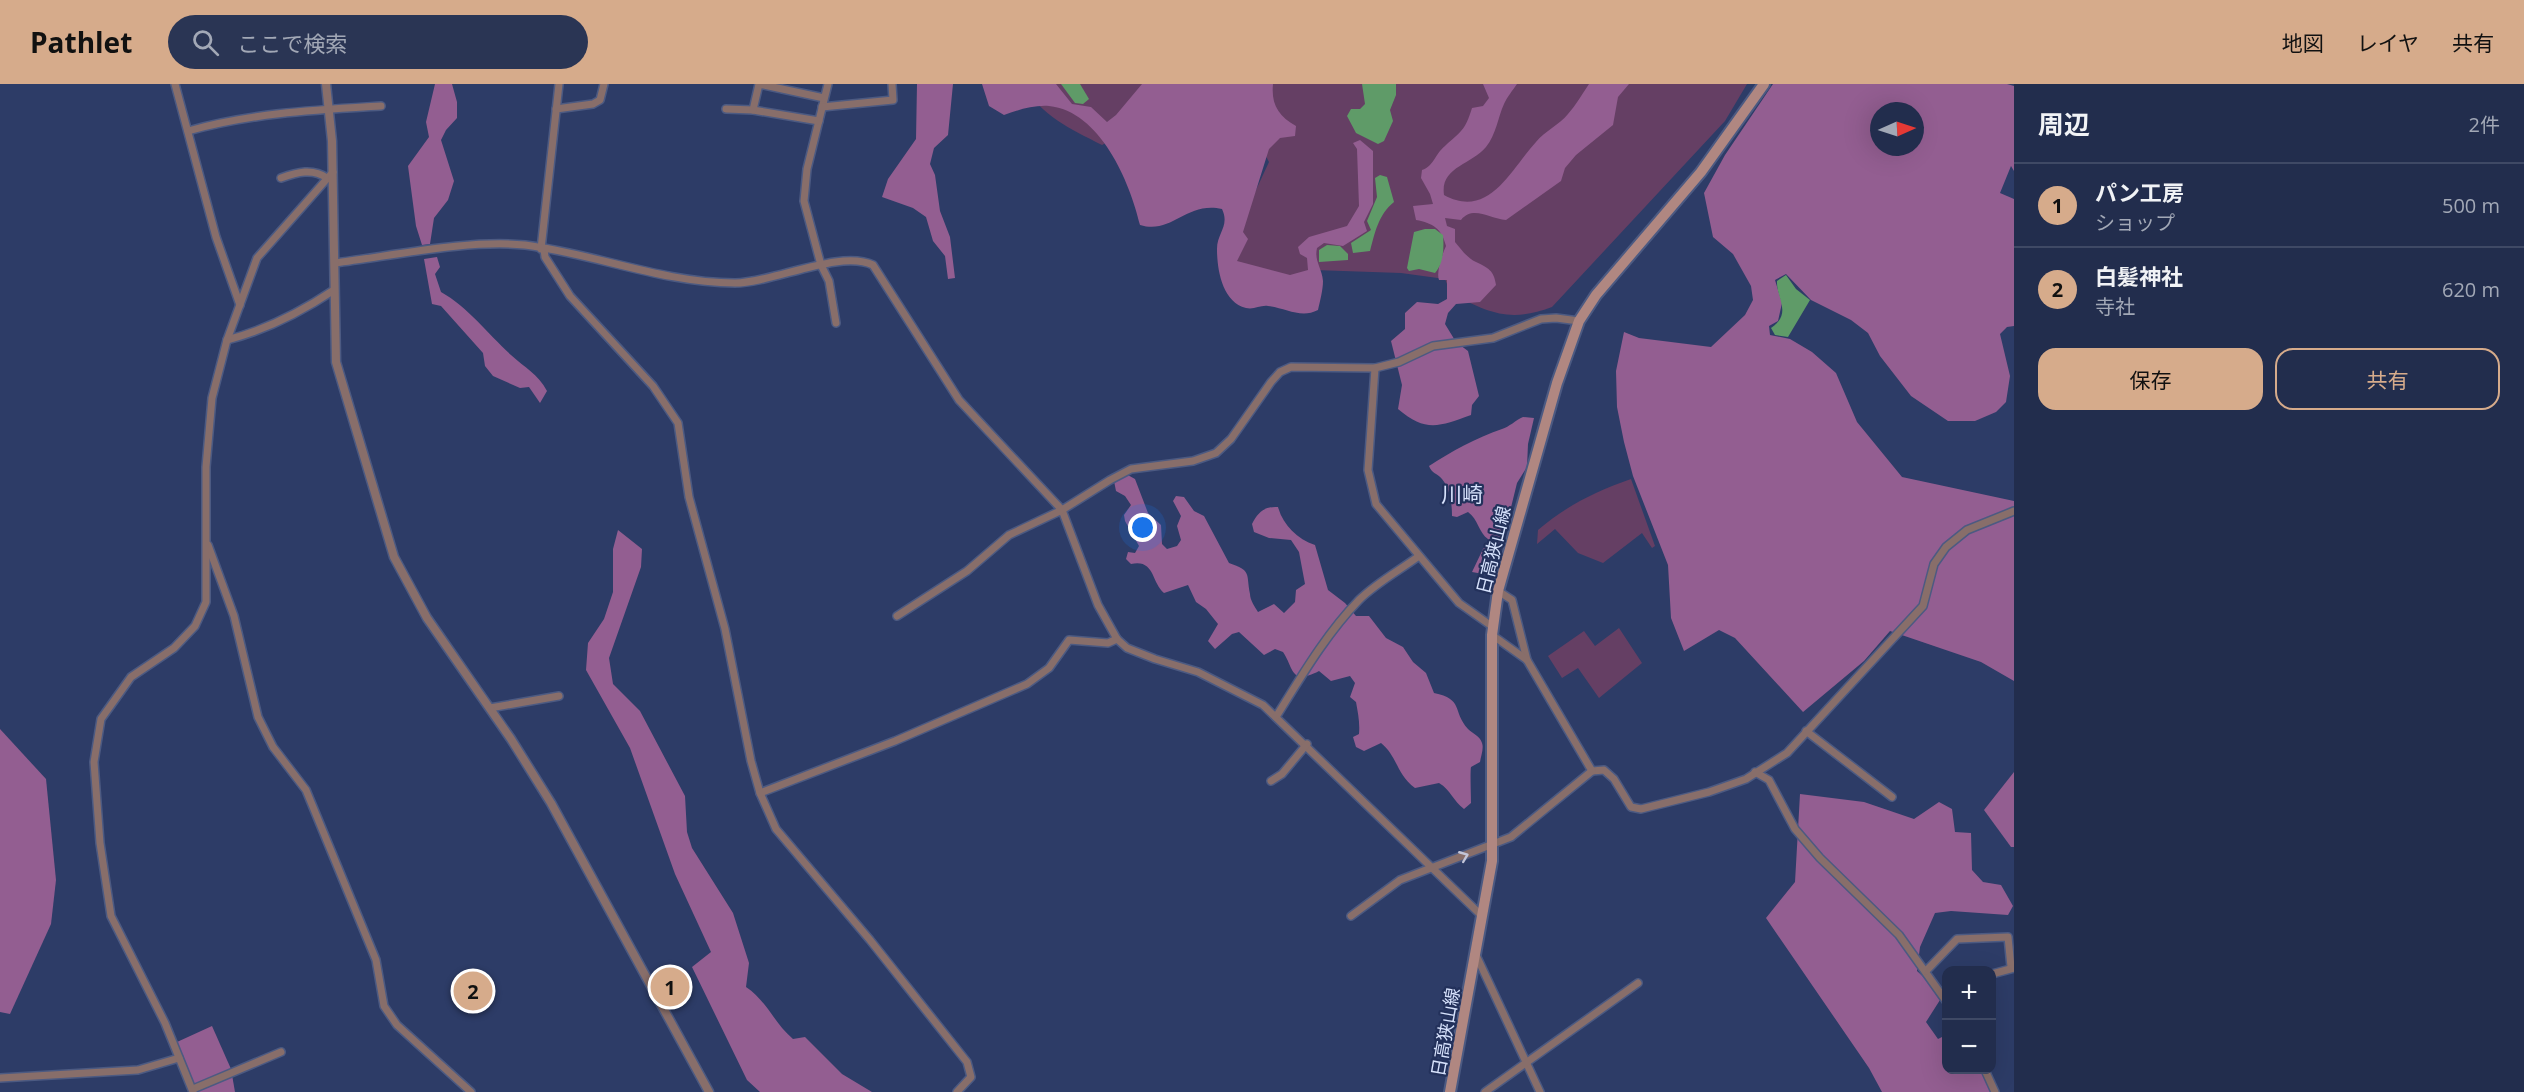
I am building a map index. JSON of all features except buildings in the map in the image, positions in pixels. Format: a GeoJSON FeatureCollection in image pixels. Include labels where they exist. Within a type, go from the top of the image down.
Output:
{"type":"FeatureCollection","features":[{"type":"Feature","properties":{"kind":"main road","name":"日高狭山線"},"geometry":{"type":"LineString","coordinates":[[1450,1092],[1484,917],[1493,844],[1493,631],[1498,591],[1557,383],[1579,321],[1596,295],[1701,172],[1764,84]]}},
{"type":"Feature","properties":{"kind":"street"},"geometry":{"type":"LineString","coordinates":[[175,84],[216,237],[240,305]]}},
{"type":"Feature","properties":{"kind":"street"},"geometry":{"type":"LineString","coordinates":[[326,84],[330,109],[336,352],[340,382],[394,557],[427,618],[490,708],[551,803],[709,1092]]}},
{"type":"Feature","properties":{"kind":"street"},"geometry":{"type":"LineString","coordinates":[[559,84],[543,249],[545,257],[570,296],[672,409],[678,423],[689,497],[725,629],[751,761],[760,793],[776,829],[787,845],[870,940],[966,1062],[971,1077],[957,1092]]}},
{"type":"Feature","properties":{"kind":"street"},"geometry":{"type":"LineString","coordinates":[[556,109],[593,104],[600,100],[604,84]]}},
{"type":"Feature","properties":{"kind":"street"},"geometry":{"type":"LineString","coordinates":[[753,110],[759,84],[824,98]]}},
{"type":"Feature","properties":{"kind":"street"},"geometry":{"type":"LineString","coordinates":[[828,84],[807,169],[804,201],[821,265],[829,281],[836,323]]}},
{"type":"Feature","properties":{"kind":"street"},"geometry":{"type":"LineString","coordinates":[[822,106],[892,100],[892,84]]}},
{"type":"Feature","properties":{"kind":"street"},"geometry":{"type":"LineString","coordinates":[[188,132],[254,116],[381,106]]}},
{"type":"Feature","properties":{"kind":"street"},"geometry":{"type":"LineString","coordinates":[[726,109],[753,110],[819,121]]}},
{"type":"Feature","properties":{"kind":"street"},"geometry":{"type":"LineString","coordinates":[[281,178],[295,172],[318,172],[330,175]]}},
{"type":"Feature","properties":{"kind":"street"},"geometry":{"type":"LineString","coordinates":[[281,1052],[193,1091],[165,1023],[111,916],[100,843],[94,762],[101,719],[131,677],[174,648],[195,626],[206,602],[206,467],[212,398],[226,340],[257,258],[330,175]]}},
{"type":"Feature","properties":{"kind":"street"},"geometry":{"type":"LineString","coordinates":[[335,262],[488,244],[526,245],[700,282],[749,282],[821,265],[863,260],[873,265],[959,400],[1062,510],[1098,605],[1117,639],[1127,648],[1198,672],[1238,690],[1263,705],[1307,744],[1484,917]]}},
{"type":"Feature","properties":{"kind":"street"},"geometry":{"type":"LineString","coordinates":[[226,340],[255,333],[308,308],[334,290]]}},
{"type":"Feature","properties":{"kind":"street"},"geometry":{"type":"LineString","coordinates":[[897,616],[967,571],[1009,535],[1062,510],[1131,469],[1193,460],[1216,453],[1232,440],[1280,372],[1300,365],[1375,368],[1399,362],[1434,346],[1493,338],[1541,319],[1579,321]]}},
{"type":"Feature","properties":{"kind":"street"},"geometry":{"type":"LineString","coordinates":[[1375,368],[1368,470],[1376,504],[1459,603],[1527,660]]}},
{"type":"Feature","properties":{"kind":"street"},"geometry":{"type":"LineString","coordinates":[[1350,916],[1400,880],[1510,837],[1592,771],[1604,770],[1614,779],[1627,803],[1636,809],[1709,792],[1746,779],[1786,753],[1923,606],[1934,564],[1946,547],[1967,530],[2014,511]]}},
{"type":"Feature","properties":{"kind":"street"},"geometry":{"type":"LineString","coordinates":[[205,537],[234,616],[258,717],[273,747],[306,790],[376,960],[384,1006],[397,1025],[471,1092]]}},
{"type":"Feature","properties":{"kind":"street"},"geometry":{"type":"LineString","coordinates":[[1276,717],[1342,619],[1361,598],[1419,556]]}},
{"type":"Feature","properties":{"kind":"street"},"geometry":{"type":"LineString","coordinates":[[1498,591],[1512,600],[1527,660],[1592,771]]}},
{"type":"Feature","properties":{"kind":"street"},"geometry":{"type":"LineString","coordinates":[[760,793],[895,741],[1027,684],[1048,668],[1070,640],[1108,643],[1117,639]]}},
{"type":"Feature","properties":{"kind":"street"},"geometry":{"type":"LineString","coordinates":[[490,708],[559,696]]}},
{"type":"Feature","properties":{"kind":"street"},"geometry":{"type":"LineString","coordinates":[[1806,731],[1892,797]]}},
{"type":"Feature","properties":{"kind":"street"},"geometry":{"type":"LineString","coordinates":[[1271,781],[1282,774],[1307,744]]}},
{"type":"Feature","properties":{"kind":"street"},"geometry":{"type":"LineString","coordinates":[[1755,772],[1769,780],[1796,829],[1820,858],[1899,935],[1942,994]]}},
{"type":"Feature","properties":{"kind":"street"},"geometry":{"type":"LineString","coordinates":[[1926,970],[1958,939],[2008,937],[2012,967],[1996,973]]}},
{"type":"Feature","properties":{"kind":"street"},"geometry":{"type":"LineString","coordinates":[[1476,955],[1540,1092]]}},
{"type":"Feature","properties":{"kind":"street"},"geometry":{"type":"LineString","coordinates":[[1485,1092],[1524,1062],[1638,983]]}},
{"type":"Feature","properties":{"kind":"street"},"geometry":{"type":"LineString","coordinates":[[0,1078],[138,1070],[179,1058]]}},
{"type":"Feature","properties":{"kind":"street"},"geometry":{"type":"LineString","coordinates":[[1987,1074],[1995,1092]]}},
{"type":"Feature","properties":{"kind":"shaded area"},"geometry":{"type":"Polygon","coordinates":[[[435,84],[452,84],[457,102],[457,118],[446,130],[441,140],[454,181],[448,200],[434,218],[430,244],[422,245],[416,226],[408,166],[429,137],[426,122],[435,84]]]}},
{"type":"Feature","properties":{"kind":"shaded area"},"geometry":{"type":"Polygon","coordinates":[[[917,84],[953,84],[948,135],[934,148],[930,164],[935,175],[940,211],[950,237],[955,278],[948,279],[945,256],[933,241],[926,217],[913,208],[882,197],[888,179],[916,139],[917,84]]]}},
{"type":"Feature","properties":{"kind":"shaded area"},"geometry":{"type":"Polygon","coordinates":[[[982,84],[1056,84],[1072,104],[1091,107],[1107,122],[1116,115],[1142,84],[1273,84],[1273,98],[1277,109],[1296,126],[1295,136],[1280,138],[1269,149],[1243,232],[1248,239],[1237,261],[1290,275],[1308,270],[1307,258],[1300,254],[1298,247],[1309,237],[1347,226],[1359,206],[1357,149],[1353,143],[1360,140],[1373,151],[1373,204],[1364,222],[1367,231],[1343,246],[1324,243],[1317,248],[1323,281],[1318,310],[1306,313],[1268,306],[1246,308],[1238,305],[1226,292],[1218,266],[1217,249],[1225,220],[1222,209],[1198,210],[1161,226],[1140,225],[1129,189],[1110,151],[1083,121],[1067,111],[1049,106],[1031,107],[1004,115],[989,106],[982,84]]]}},
{"type":"Feature","properties":{"kind":"shaded area"},"geometry":{"type":"Polygon","coordinates":[[[1022,84],[1214,84],[1102,145],[1057,120],[1039,105],[1022,84]]]}},
{"type":"Feature","properties":{"kind":"shaded area"},"geometry":{"type":"Polygon","coordinates":[[[1061,84],[1080,84],[1089,99],[1083,104],[1075,103],[1061,84]]]}},
{"type":"Feature","properties":{"kind":"shaded area"},"geometry":{"type":"Polygon","coordinates":[[[1227,84],[1747,84],[1725,121],[1552,307],[1537,312],[1512,315],[1489,311],[1451,294],[1445,279],[1401,273],[1314,270],[1315,285],[1235,262],[1242,220],[1269,162],[1227,84]]]}},
{"type":"Feature","properties":{"kind":"shaded area"},"geometry":{"type":"Polygon","coordinates":[[[1362,84],[1396,84],[1396,95],[1390,110],[1393,121],[1384,141],[1378,144],[1356,133],[1347,116],[1351,109],[1360,109],[1365,104],[1362,84]]]}},
{"type":"Feature","properties":{"kind":"shaded area"},"geometry":{"type":"Polygon","coordinates":[[[1483,84],[1517,84],[1505,101],[1486,147],[1447,178],[1444,195],[1460,201],[1474,201],[1498,188],[1540,138],[1568,114],[1589,84],[1629,84],[1618,97],[1613,125],[1576,155],[1565,168],[1561,181],[1506,220],[1476,213],[1461,220],[1445,218],[1447,226],[1455,229],[1455,242],[1470,258],[1490,270],[1496,285],[1480,302],[1456,304],[1448,313],[1445,324],[1456,342],[1468,351],[1479,396],[1472,405],[1471,415],[1442,424],[1425,424],[1408,417],[1398,409],[1402,385],[1391,341],[1405,329],[1405,313],[1417,302],[1438,304],[1447,299],[1447,280],[1439,280],[1438,277],[1446,246],[1442,235],[1436,228],[1416,220],[1413,206],[1433,204],[1421,178],[1422,170],[1429,166],[1442,149],[1462,130],[1472,108],[1483,106],[1489,98],[1483,84]]]}},
{"type":"Feature","properties":{"kind":"shaded area"},"geometry":{"type":"Polygon","coordinates":[[[1773,84],[2007,84],[2014,86],[2014,171],[2011,166],[2000,193],[2014,199],[2014,326],[2007,327],[2000,334],[2010,376],[2006,402],[1996,412],[1975,421],[1948,421],[1911,396],[1880,356],[1868,333],[1851,320],[1811,300],[1786,274],[1775,280],[1782,303],[1778,321],[1769,326],[1770,335],[1790,339],[1812,352],[1836,373],[1857,422],[1902,477],[2014,501],[2014,681],[1981,662],[1890,631],[1864,661],[1803,712],[1735,638],[1719,630],[1684,651],[1671,618],[1668,565],[1633,476],[1624,442],[1617,407],[1616,371],[1624,332],[1639,338],[1711,347],[1745,315],[1753,300],[1751,286],[1733,254],[1713,237],[1704,193],[1725,155],[1773,84]]]}},
{"type":"Feature","properties":{"kind":"shaded area"},"geometry":{"type":"Polygon","coordinates":[[[1380,175],[1387,177],[1394,202],[1381,218],[1370,251],[1353,253],[1351,243],[1371,230],[1367,221],[1377,197],[1375,178],[1380,175]]]}},
{"type":"Feature","properties":{"kind":"shaded area"},"geometry":{"type":"Polygon","coordinates":[[[1435,229],[1443,235],[1442,260],[1435,273],[1419,269],[1409,271],[1407,268],[1414,232],[1435,229]]]}},
{"type":"Feature","properties":{"kind":"shaded area"},"geometry":{"type":"Polygon","coordinates":[[[1327,245],[1340,246],[1348,254],[1348,260],[1319,262],[1319,250],[1327,245]]]}},
{"type":"Feature","properties":{"kind":"shaded area"},"geometry":{"type":"Polygon","coordinates":[[[437,257],[440,267],[435,274],[441,292],[469,313],[540,380],[547,391],[540,403],[529,387],[520,388],[493,376],[485,366],[483,353],[441,306],[432,304],[424,259],[437,257]]]}},
{"type":"Feature","properties":{"kind":"shaded area"},"geometry":{"type":"Polygon","coordinates":[[[1786,275],[1796,289],[1810,300],[1788,337],[1775,335],[1771,328],[1778,322],[1782,311],[1777,281],[1786,275]]]}},
{"type":"Feature","properties":{"kind":"shaded area"},"geometry":{"type":"Polygon","coordinates":[[[1523,417],[1534,418],[1528,444],[1527,467],[1517,483],[1502,544],[1494,562],[1483,574],[1472,572],[1483,549],[1488,544],[1488,539],[1468,512],[1457,517],[1452,516],[1447,487],[1429,466],[1464,445],[1505,428],[1523,417]]]}},
{"type":"Feature","properties":{"kind":"shaded area"},"geometry":{"type":"Polygon","coordinates":[[[1126,474],[1135,479],[1148,513],[1161,525],[1162,544],[1167,549],[1177,546],[1181,540],[1177,526],[1181,516],[1173,501],[1176,496],[1184,497],[1194,511],[1204,516],[1229,563],[1241,568],[1247,574],[1251,599],[1258,612],[1274,604],[1284,613],[1295,602],[1296,590],[1305,584],[1299,552],[1291,540],[1269,538],[1254,532],[1252,524],[1259,513],[1278,507],[1283,520],[1292,530],[1302,539],[1315,545],[1328,590],[1345,603],[1356,616],[1369,616],[1386,638],[1403,647],[1413,662],[1426,673],[1434,693],[1454,702],[1463,723],[1481,741],[1483,747],[1480,762],[1471,767],[1471,803],[1464,809],[1439,783],[1415,788],[1404,777],[1387,748],[1381,743],[1364,751],[1356,747],[1353,737],[1359,734],[1359,722],[1356,702],[1350,697],[1355,683],[1350,676],[1331,681],[1319,671],[1303,677],[1298,676],[1294,673],[1283,652],[1275,649],[1264,655],[1239,632],[1232,634],[1215,649],[1208,641],[1218,624],[1206,609],[1196,602],[1188,585],[1164,593],[1149,568],[1139,563],[1131,564],[1126,559],[1128,552],[1135,553],[1139,546],[1125,521],[1124,515],[1131,505],[1125,496],[1116,491],[1114,481],[1126,474]]]}},
{"type":"Feature","properties":{"kind":"shaded area"},"geometry":{"type":"Polygon","coordinates":[[[1631,479],[1655,546],[1652,548],[1642,533],[1603,563],[1578,553],[1555,529],[1537,544],[1538,530],[1559,514],[1594,494],[1631,479]]]}},
{"type":"Feature","properties":{"kind":"shaded area"},"geometry":{"type":"Polygon","coordinates":[[[618,530],[642,549],[641,567],[609,658],[613,684],[640,711],[685,796],[687,832],[692,848],[733,913],[749,963],[746,987],[760,999],[793,1039],[805,1037],[842,1074],[872,1092],[760,1092],[747,1080],[692,967],[711,952],[675,874],[630,748],[586,670],[588,643],[604,619],[613,592],[613,549],[618,530]]]}},
{"type":"Feature","properties":{"kind":"shaded area"},"geometry":{"type":"Polygon","coordinates":[[[1619,628],[1642,663],[1599,698],[1578,668],[1562,678],[1548,656],[1584,631],[1595,646],[1619,628]]]}},
{"type":"Feature","properties":{"kind":"shaded area"},"geometry":{"type":"Polygon","coordinates":[[[0,729],[46,779],[56,880],[51,924],[10,1014],[0,1012],[0,729]]]}},
{"type":"Feature","properties":{"kind":"shaded area"},"geometry":{"type":"Polygon","coordinates":[[[2014,772],[2014,847],[2011,847],[1984,810],[2014,772]]]}},
{"type":"Feature","properties":{"kind":"shaded area"},"geometry":{"type":"Polygon","coordinates":[[[1800,794],[1864,802],[1914,819],[1939,802],[1952,809],[1955,832],[1971,833],[1972,870],[1983,882],[2001,885],[2013,906],[2008,915],[1951,911],[1935,913],[1920,947],[1917,971],[1930,983],[1940,1000],[1926,1022],[1938,1039],[1942,1037],[1942,1074],[1984,1074],[1992,1092],[1882,1092],[1869,1068],[1766,918],[1795,882],[1800,794]]]}},
{"type":"Feature","properties":{"kind":"shaded area"},"geometry":{"type":"Polygon","coordinates":[[[212,1026],[231,1069],[235,1092],[195,1092],[177,1042],[212,1026]]]}},
{"type":"Feature","properties":{"kind":"place","name":"パン工房"},"geometry":{"type":"Point","coordinates":[670,987]}},
{"type":"Feature","properties":{"kind":"place","name":"白髪神社"},"geometry":{"type":"Point","coordinates":[473,991]}},
{"type":"Feature","properties":{"kind":"district","name":"川崎"},"geometry":{"type":"Point","coordinates":[1462,494]}}]}
